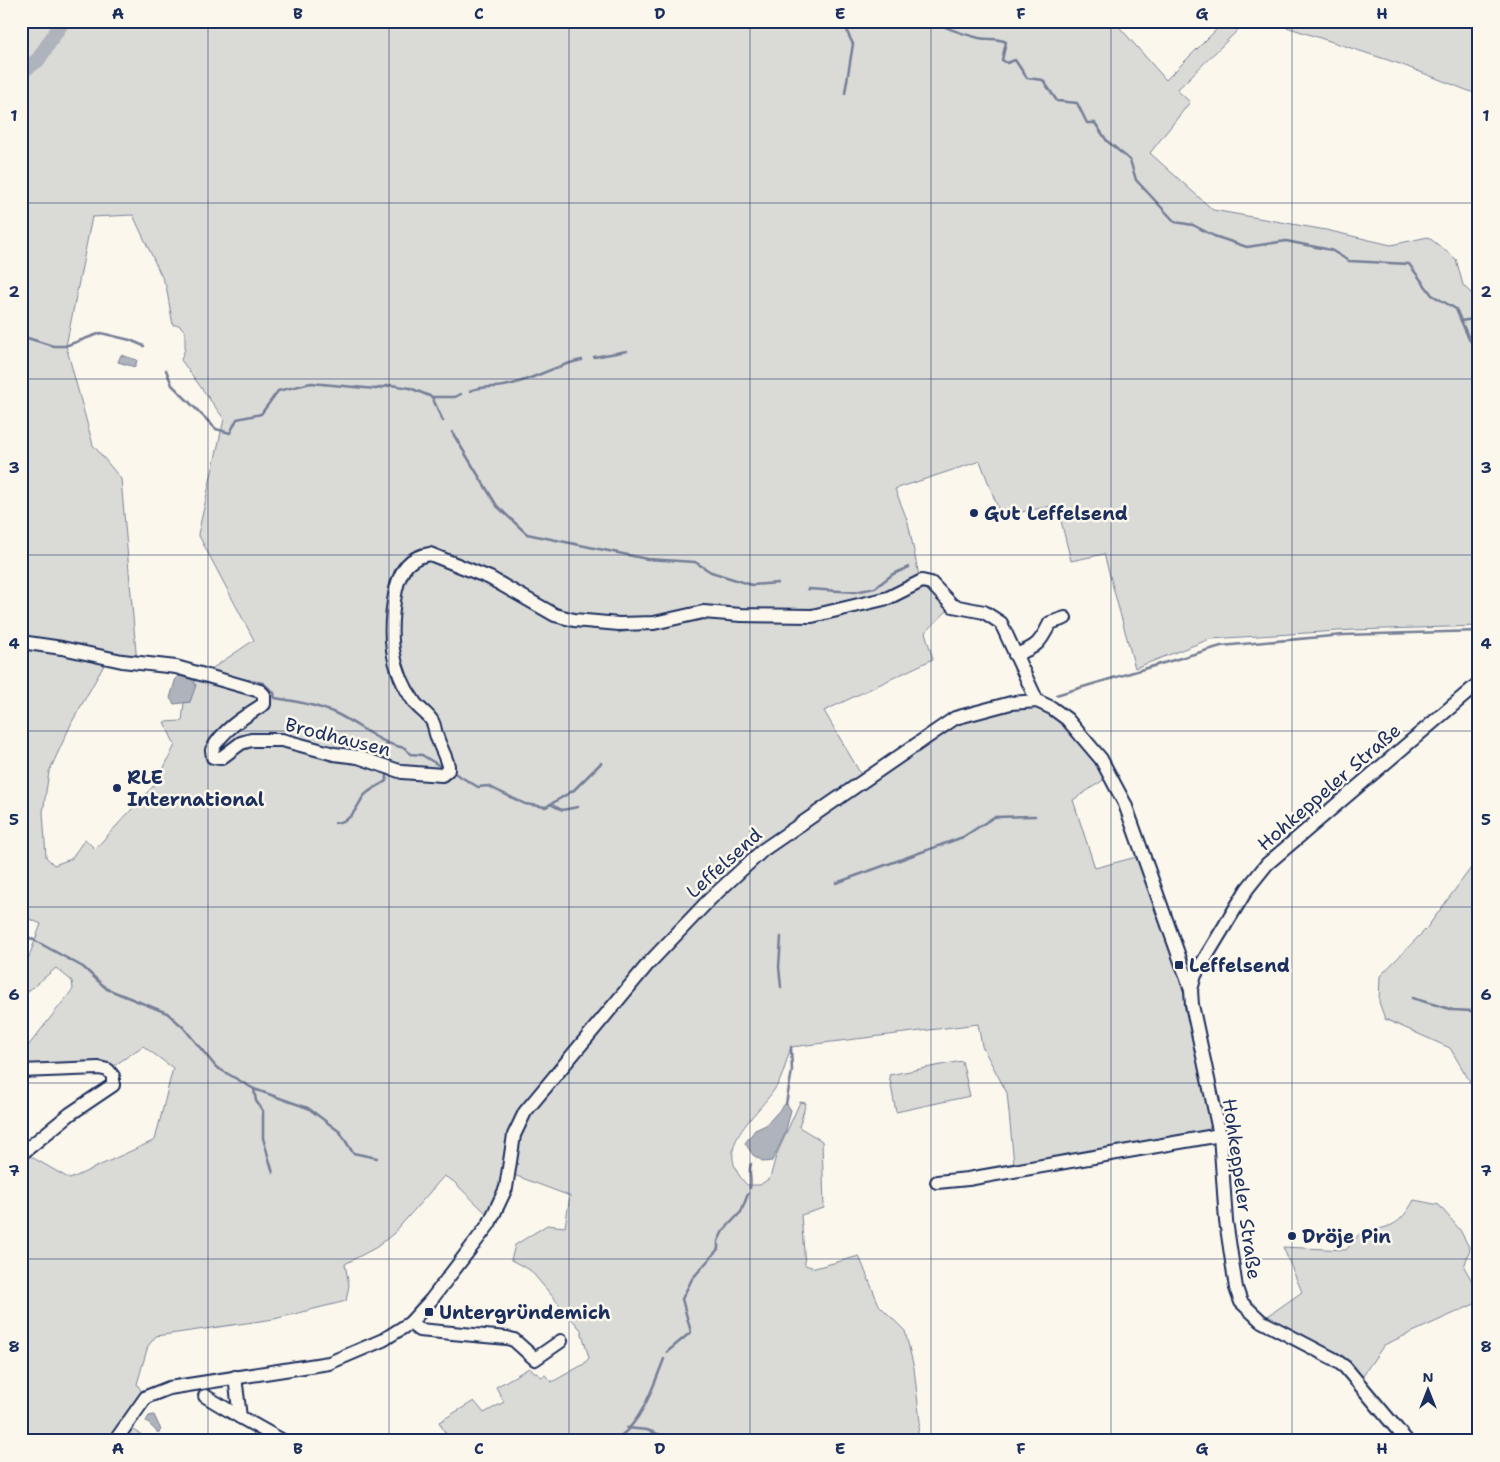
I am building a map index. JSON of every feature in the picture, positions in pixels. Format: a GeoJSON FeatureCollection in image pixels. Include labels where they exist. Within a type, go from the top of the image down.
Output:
{"type":"FeatureCollection","features":[{"type":"Feature","properties":{"kind":"street","name":"Brodhausen"},"geometry":{"type":"LineString","coordinates":[[21,642],[62,648],[122,661],[176,667],[260,691],[264,696],[264,704],[244,716],[222,737],[212,750],[213,757],[221,758],[241,743],[251,740],[282,740],[334,754],[358,757],[402,772],[442,776],[448,770],[448,766],[433,721],[415,703],[394,662],[392,643],[393,607],[398,582],[404,566],[411,559],[430,554],[490,578],[555,615],[574,620],[618,624],[654,623],[709,612],[741,615],[812,616],[888,598],[922,581],[931,583],[952,606],[984,612],[1000,623],[1015,654]]}},
{"type":"Feature","properties":{"kind":"street"},"geometry":{"type":"LineString","coordinates":[[1065,618],[1050,623],[1040,642],[1034,647],[1015,654],[1037,702],[1060,714],[1085,739],[1101,759],[1118,789],[1191,990]]}},
{"type":"Feature","properties":{"kind":"street","name":"Hohkeppeler Straße"},"geometry":{"type":"LineString","coordinates":[[1407,1441],[1345,1367],[1334,1359],[1261,1321],[1241,1302],[1236,1288],[1226,1221],[1220,1135],[1194,1024],[1191,990],[1195,975],[1247,889],[1267,864],[1479,683]]}},
{"type":"Feature","properties":{"kind":"street","name":"Leffelsend"},"geometry":{"type":"LineString","coordinates":[[410,1323],[431,1300],[489,1224],[506,1188],[518,1124],[529,1106],[627,987],[709,900],[763,850],[955,718],[998,706],[1037,702]]}},
{"type":"Feature","properties":{"kind":"street"},"geometry":{"type":"LineString","coordinates":[[21,1071],[99,1068],[108,1070],[113,1076],[113,1085],[70,1114],[21,1154]]}},
{"type":"Feature","properties":{"kind":"street"},"geometry":{"type":"LineString","coordinates":[[937,1182],[968,1179],[1220,1135]]}},
{"type":"Feature","properties":{"kind":"street"},"geometry":{"type":"LineString","coordinates":[[115,1441],[146,1397],[169,1388],[329,1363],[383,1340],[410,1323],[419,1330],[514,1340],[535,1359],[561,1341]]}},
{"type":"Feature","properties":{"kind":"street"},"geometry":{"type":"LineString","coordinates":[[235,1377],[240,1417]]}},
{"type":"Feature","properties":{"kind":"street"},"geometry":{"type":"LineString","coordinates":[[205,1396],[283,1441]]}},
{"type":"Feature","properties":{"kind":"shaded area"},"geometry":{"type":"Polygon","coordinates":[[[21,21],[1114,21],[1166,80],[1225,21],[1247,21],[1177,90],[1190,102],[1150,153],[1213,210],[1326,230],[1391,245],[1428,237],[1456,259],[1463,285],[1479,301],[1479,626],[1354,630],[1210,639],[1135,668],[1104,554],[1071,561],[1057,505],[1001,516],[980,461],[895,489],[908,522],[919,576],[904,587],[816,621],[899,601],[916,588],[924,587],[931,590],[948,610],[925,632],[933,659],[824,711],[862,776],[759,847],[713,903],[767,854],[953,725],[972,716],[1034,705],[1046,709],[1062,722],[1108,777],[1073,800],[1095,868],[1140,856],[1185,984],[1191,1032],[1213,1123],[1205,1133],[1014,1164],[1007,1093],[982,1046],[978,1024],[791,1047],[780,1080],[742,1130],[735,1143],[733,1156],[736,1170],[747,1185],[760,1185],[770,1178],[776,1156],[800,1102],[806,1103],[799,1127],[822,1141],[824,1208],[801,1215],[805,1265],[815,1268],[859,1256],[879,1305],[905,1331],[914,1368],[920,1422],[916,1441],[450,1441],[439,1422],[474,1401],[484,1413],[504,1402],[496,1387],[529,1368],[542,1377],[545,1375],[552,1382],[584,1364],[589,1358],[581,1330],[530,1270],[511,1260],[515,1245],[547,1225],[565,1227],[570,1196],[506,1172],[488,1215],[453,1181],[444,1176],[394,1233],[377,1247],[345,1264],[349,1285],[346,1301],[274,1319],[156,1336],[148,1346],[137,1384],[145,1397],[125,1424],[151,1441],[21,1441],[21,1148],[23,1152],[70,1179],[155,1140],[173,1068],[143,1046],[108,1070],[21,1071],[21,1055],[73,989],[72,981],[56,968],[21,997],[21,962],[27,962],[41,924],[21,915],[21,21]],[[133,215],[92,217],[66,346],[93,445],[121,479],[137,663],[108,658],[72,722],[49,772],[43,812],[46,857],[54,865],[71,859],[85,839],[95,849],[157,782],[175,745],[164,722],[182,721],[184,703],[190,702],[195,681],[190,678],[193,675],[204,674],[254,640],[198,534],[224,419],[181,360],[185,349],[185,331],[179,325],[173,325],[166,286],[133,215]],[[691,609],[653,618],[618,633],[655,627],[691,609]]]}},
{"type":"Feature","properties":{"kind":"shaded area"},"geometry":{"type":"Polygon","coordinates":[[[1268,21],[1479,21],[1479,95],[1400,64],[1268,21]]]}},
{"type":"Feature","properties":{"kind":"shaded area"},"geometry":{"type":"Polygon","coordinates":[[[121,355],[137,360],[135,367],[118,362],[121,355]]]}},
{"type":"Feature","properties":{"kind":"shaded area"},"geometry":{"type":"Polygon","coordinates":[[[179,676],[190,678],[196,685],[190,702],[174,704],[170,698],[176,678],[179,676]]]}},
{"type":"Feature","properties":{"kind":"shaded area"},"geometry":{"type":"Polygon","coordinates":[[[1479,857],[1479,1097],[1450,1048],[1385,1019],[1379,1002],[1380,976],[1426,929],[1479,857]]]}},
{"type":"Feature","properties":{"kind":"shaded area"},"geometry":{"type":"Polygon","coordinates":[[[962,1061],[970,1096],[896,1112],[889,1075],[962,1061]]]}},
{"type":"Feature","properties":{"kind":"shaded area"},"geometry":{"type":"Polygon","coordinates":[[[786,1103],[791,1110],[785,1134],[772,1161],[764,1162],[753,1155],[745,1143],[755,1130],[766,1125],[786,1103]]]}},
{"type":"Feature","properties":{"kind":"shaded area"},"geometry":{"type":"Polygon","coordinates":[[[1414,1200],[1439,1205],[1460,1230],[1470,1249],[1464,1267],[1479,1293],[1479,1302],[1384,1345],[1361,1378],[1265,1318],[1302,1292],[1283,1247],[1346,1250],[1361,1232],[1387,1227],[1399,1221],[1414,1200]]]}},
{"type":"Feature","properties":{"kind":"shaded area"},"geometry":{"type":"Polygon","coordinates":[[[154,1415],[161,1430],[158,1433],[146,1421],[149,1416],[154,1415]]]}},
{"type":"Feature","properties":{"kind":"waterway"},"geometry":{"type":"LineString","coordinates":[[21,72],[38,60],[63,21]]}},
{"type":"Feature","properties":{"kind":"waterway"},"geometry":{"type":"LineString","coordinates":[[845,93],[853,44],[848,34],[846,21]]}},
{"type":"Feature","properties":{"kind":"waterway"},"geometry":{"type":"LineString","coordinates":[[933,21],[967,35],[1006,42],[1002,60],[1007,63],[1015,60],[1027,78],[1043,80],[1057,101],[1077,103],[1087,123],[1095,123],[1107,141],[1130,160],[1136,180],[1175,222],[1193,225],[1214,236],[1247,247],[1286,241],[1331,250],[1349,261],[1409,264],[1432,295],[1456,309],[1469,339],[1479,352]]}},
{"type":"Feature","properties":{"kind":"waterway"},"geometry":{"type":"LineString","coordinates":[[1461,321],[1479,318]]}},
{"type":"Feature","properties":{"kind":"waterway"},"geometry":{"type":"LineString","coordinates":[[21,336],[53,346],[65,346],[101,333],[130,340],[144,346]]}},
{"type":"Feature","properties":{"kind":"waterway"},"geometry":{"type":"LineString","coordinates":[[594,357],[627,351]]}},
{"type":"Feature","properties":{"kind":"waterway"},"geometry":{"type":"LineString","coordinates":[[470,391],[478,388],[514,384],[562,365],[582,360]]}},
{"type":"Feature","properties":{"kind":"waterway"},"geometry":{"type":"LineString","coordinates":[[166,370],[172,385],[216,429],[230,433],[237,419],[261,414],[278,391],[311,383],[376,389],[391,385],[410,388],[432,397],[443,421]]}},
{"type":"Feature","properties":{"kind":"waterway"},"geometry":{"type":"LineString","coordinates":[[432,397],[455,397],[461,394]]}},
{"type":"Feature","properties":{"kind":"waterway"},"geometry":{"type":"LineString","coordinates":[[452,432],[497,506],[527,534],[647,559],[695,562],[711,572],[752,585],[778,583]]}},
{"type":"Feature","properties":{"kind":"waterway"},"geometry":{"type":"LineString","coordinates":[[808,589],[855,592],[875,588],[893,574],[909,567]]}},
{"type":"Feature","properties":{"kind":"waterway"},"geometry":{"type":"LineString","coordinates":[[1056,695],[1221,646],[1343,635],[1479,631]]}},
{"type":"Feature","properties":{"kind":"waterway"},"geometry":{"type":"LineString","coordinates":[[245,680],[263,683],[274,693],[275,698],[335,713],[378,738],[405,748],[410,754],[422,755],[440,766]]}},
{"type":"Feature","properties":{"kind":"waterway"},"geometry":{"type":"LineString","coordinates":[[386,742],[388,762]]}},
{"type":"Feature","properties":{"kind":"waterway"},"geometry":{"type":"LineString","coordinates":[[456,774],[478,787],[488,786],[525,804],[546,807],[574,790],[601,763]]}},
{"type":"Feature","properties":{"kind":"waterway"},"geometry":{"type":"LineString","coordinates":[[335,823],[349,817],[365,795],[386,781],[388,772]]}},
{"type":"Feature","properties":{"kind":"waterway"},"geometry":{"type":"LineString","coordinates":[[550,804],[562,810],[578,807]]}},
{"type":"Feature","properties":{"kind":"waterway"},"geometry":{"type":"LineString","coordinates":[[836,883],[963,837],[994,817],[1035,816]]}},
{"type":"Feature","properties":{"kind":"waterway"},"geometry":{"type":"LineString","coordinates":[[21,933],[83,967],[107,989],[167,1013],[183,1027],[216,1067],[254,1089],[308,1108],[340,1132],[353,1153],[377,1158]]}},
{"type":"Feature","properties":{"kind":"waterway"},"geometry":{"type":"LineString","coordinates":[[781,937],[779,967],[781,987]]}},
{"type":"Feature","properties":{"kind":"waterway"},"geometry":{"type":"LineString","coordinates":[[1412,998],[1453,1010],[1472,1011]]}},
{"type":"Feature","properties":{"kind":"waterway"},"geometry":{"type":"LineString","coordinates":[[786,1104],[792,1071],[791,1047]]}},
{"type":"Feature","properties":{"kind":"waterway"},"geometry":{"type":"LineString","coordinates":[[254,1089],[256,1101],[263,1111],[263,1138],[273,1173]]}},
{"type":"Feature","properties":{"kind":"waterway"},"geometry":{"type":"LineString","coordinates":[[750,1188],[751,1164]]}},
{"type":"Feature","properties":{"kind":"waterway"},"geometry":{"type":"LineString","coordinates":[[667,1352],[691,1332],[682,1299],[692,1279],[718,1249],[718,1241],[723,1231],[741,1212],[748,1194]]}},
{"type":"Feature","properties":{"kind":"waterway"},"geometry":{"type":"LineString","coordinates":[[619,1437],[641,1412],[664,1359]]}},
{"type":"Feature","properties":{"kind":"waterway"},"geometry":{"type":"LineString","coordinates":[[627,1428],[647,1430],[677,1441]]}},
{"type":"Feature","properties":{"kind":"place","name":"Gut Leffelsend"},"geometry":{"type":"Point","coordinates":[974,513]}},
{"type":"Feature","properties":{"kind":"place","name":"RLE International"},"geometry":{"type":"Point","coordinates":[117,788]}},
{"type":"Feature","properties":{"kind":"place","name":"Leffelsend"},"geometry":{"type":"Point","coordinates":[1179,965]}},
{"type":"Feature","properties":{"kind":"place","name":"Dröje Pin"},"geometry":{"type":"Point","coordinates":[1292,1236]}},
{"type":"Feature","properties":{"kind":"place","name":"Untergründemich"},"geometry":{"type":"Point","coordinates":[429,1312]}}]}
